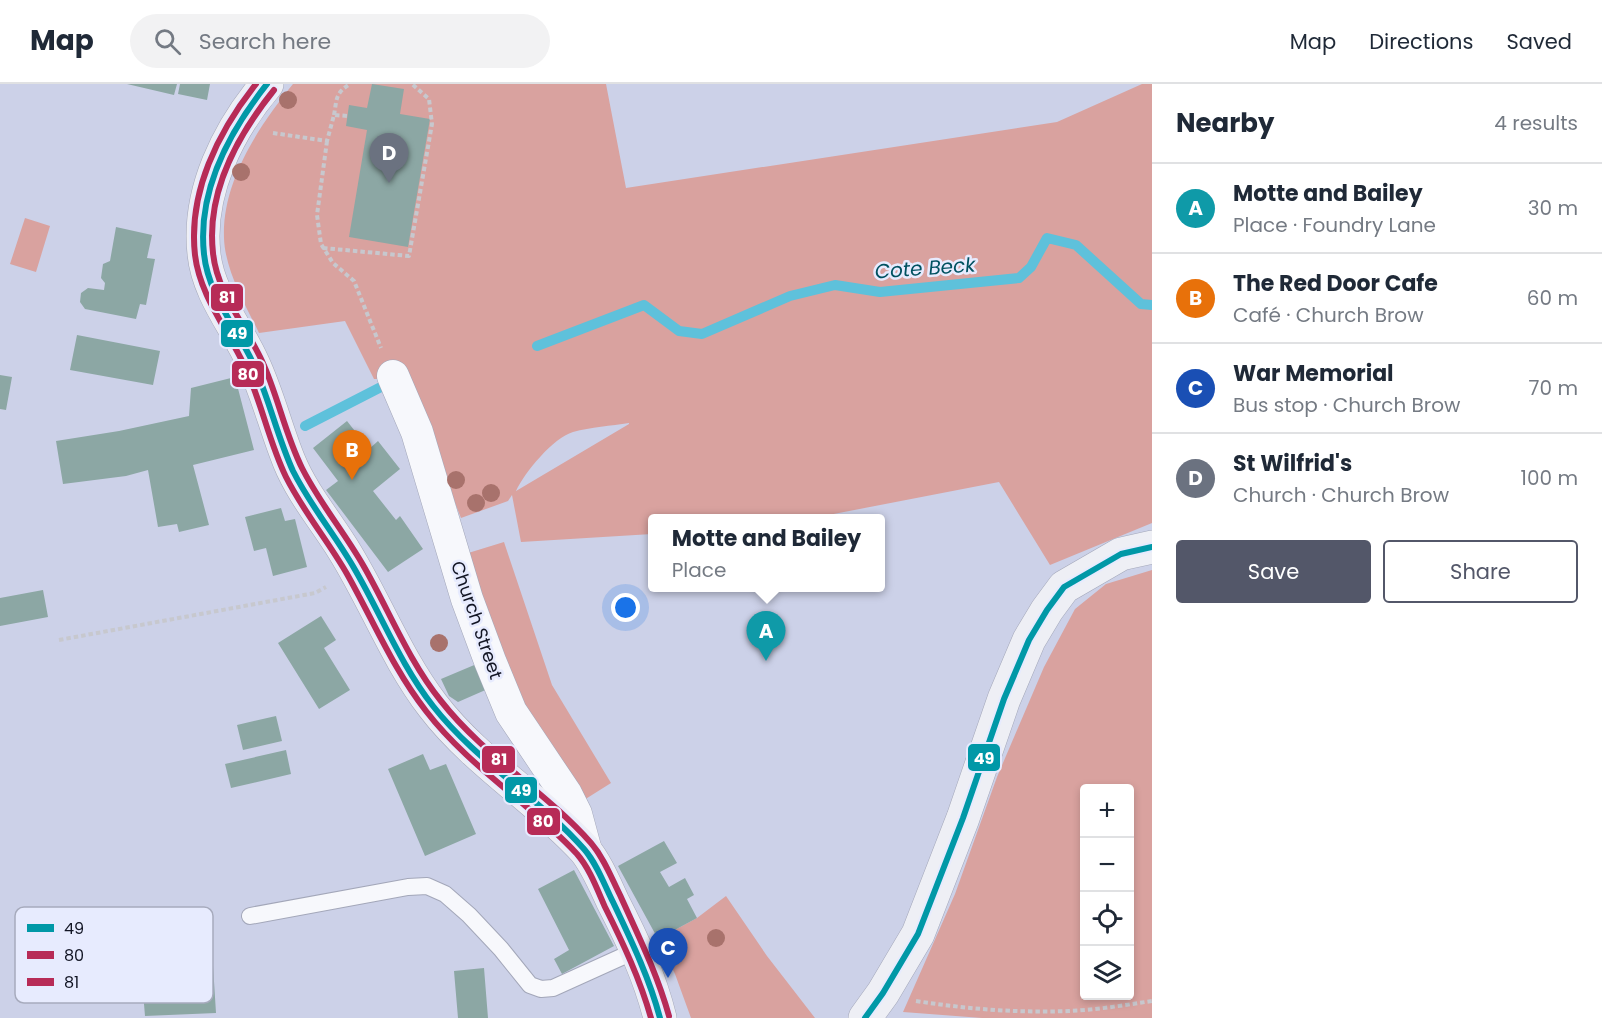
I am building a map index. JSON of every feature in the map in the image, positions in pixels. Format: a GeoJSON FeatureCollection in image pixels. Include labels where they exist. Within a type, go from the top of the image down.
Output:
{"type":"FeatureCollection","features":[{"type":"Feature","properties":{"kind":"street"},"geometry":{"type":"LineString","coordinates":[[267,84],[237,124],[212,179],[205,204],[204,255],[209,278],[253,361],[289,462],[313,506],[343,549],[369,593],[415,682],[456,733],[546,812],[586,851],[637,950],[655,997],[660,1018]]}},
{"type":"Feature","properties":{"kind":"street","name":"Church Street"},"geometry":{"type":"LineString","coordinates":[[393,376],[417,432],[467,599],[490,662],[512,712],[566,794],[576,814],[586,851]]}},
{"type":"Feature","properties":{"kind":"street"},"geometry":{"type":"LineString","coordinates":[[874,1005],[918,934],[963,818],[1004,699],[1029,640],[1047,610],[1064,587],[1121,554],[1152,547]]}},
{"type":"Feature","properties":{"kind":"lane"},"geometry":{"type":"LineString","coordinates":[[250,916],[408,887],[427,886],[445,894],[469,915],[530,985],[540,989],[553,988],[637,950]]}},
{"type":"Feature","properties":{"kind":"path"},"geometry":{"type":"LineString","coordinates":[[350,84],[341,89],[338,95],[327,141],[317,215],[323,248],[333,263],[354,282],[393,376]]}},
{"type":"Feature","properties":{"kind":"path"},"geometry":{"type":"LineString","coordinates":[[323,248],[409,256],[432,124],[429,99],[412,84]]}},
{"type":"Feature","properties":{"kind":"path"},"geometry":{"type":"LineString","coordinates":[[334,115],[348,116]]}},
{"type":"Feature","properties":{"kind":"path"},"geometry":{"type":"LineString","coordinates":[[266,132],[327,141]]}},
{"type":"Feature","properties":{"kind":"path"},"geometry":{"type":"LineString","coordinates":[[59,640],[315,594],[356,572]]}},
{"type":"Feature","properties":{"kind":"path"},"geometry":{"type":"LineString","coordinates":[[874,1005],[908,1000],[1011,1012],[1071,1011],[1152,1001]]}},
{"type":"Feature","properties":{"kind":"shaded area"},"geometry":{"type":"Polygon","coordinates":[[[293,84],[606,84],[626,188],[1057,122],[1142,84],[1152,84],[1152,523],[1050,565],[999,482],[834,514],[648,514],[648,534],[521,542],[512,495],[508,501],[461,518],[403,372],[384,379],[374,379],[345,321],[259,333],[237,287],[228,262],[224,238],[229,196],[236,175],[245,155],[293,84]],[[629,423],[587,429],[565,435],[540,457],[516,491],[629,423]]]}},
{"type":"Feature","properties":{"kind":"shaded area"},"geometry":{"type":"Polygon","coordinates":[[[25,218],[50,226],[36,272],[10,264],[25,218]]]}},
{"type":"Feature","properties":{"kind":"shaded area"},"geometry":{"type":"Polygon","coordinates":[[[504,542],[552,685],[611,783],[584,800],[534,733],[465,554],[504,542]]]}},
{"type":"Feature","properties":{"kind":"shaded area"},"geometry":{"type":"Polygon","coordinates":[[[1152,570],[1152,1018],[982,1018],[903,1012],[955,894],[997,777],[1044,667],[1075,609],[1106,584],[1152,570]]]}},
{"type":"Feature","properties":{"kind":"shaded area"},"geometry":{"type":"Polygon","coordinates":[[[726,896],[767,956],[815,1018],[691,1018],[675,974],[658,939],[697,918],[726,896]]]}},
{"type":"Feature","properties":{"kind":"building"},"geometry":{"type":"Polygon","coordinates":[[[127,84],[177,84],[174,95],[127,84]]]}},
{"type":"Feature","properties":{"kind":"building"},"geometry":{"type":"Polygon","coordinates":[[[180,84],[210,84],[207,100],[178,94],[180,84]]]}},
{"type":"Feature","properties":{"kind":"building"},"geometry":{"type":"Polygon","coordinates":[[[372,84],[404,89],[400,114],[430,119],[408,247],[349,237],[367,130],[346,126],[349,105],[367,108],[372,84]]]}},
{"type":"Feature","properties":{"kind":"building"},"geometry":{"type":"Polygon","coordinates":[[[116,227],[152,235],[147,258],[155,259],[146,305],[140,304],[136,319],[85,309],[80,302],[81,293],[88,288],[104,290],[105,283],[101,278],[103,264],[110,261],[116,227]]]}},
{"type":"Feature","properties":{"kind":"building"},"geometry":{"type":"Polygon","coordinates":[[[77,335],[160,351],[153,385],[70,370],[77,335]]]}},
{"type":"Feature","properties":{"kind":"building"},"geometry":{"type":"Polygon","coordinates":[[[0,375],[12,377],[6,410],[0,409],[0,375]]]}},
{"type":"Feature","properties":{"kind":"building"},"geometry":{"type":"Polygon","coordinates":[[[235,377],[254,450],[193,465],[209,525],[179,532],[177,524],[158,527],[148,470],[126,476],[63,484],[56,441],[119,431],[189,416],[191,388],[235,377]]]}},
{"type":"Feature","properties":{"kind":"building"},"geometry":{"type":"Polygon","coordinates":[[[347,421],[369,449],[378,441],[400,469],[373,491],[396,520],[400,516],[423,549],[388,572],[326,490],[338,481],[313,448],[347,421]]]}},
{"type":"Feature","properties":{"kind":"building"},"geometry":{"type":"Polygon","coordinates":[[[281,508],[285,521],[295,519],[307,567],[273,576],[266,548],[254,551],[245,517],[281,508]]]}},
{"type":"Feature","properties":{"kind":"building"},"geometry":{"type":"Polygon","coordinates":[[[43,590],[48,617],[0,626],[0,598],[43,590]]]}},
{"type":"Feature","properties":{"kind":"building"},"geometry":{"type":"Polygon","coordinates":[[[321,616],[336,640],[324,648],[350,690],[319,709],[278,643],[321,616]]]}},
{"type":"Feature","properties":{"kind":"building"},"geometry":{"type":"Polygon","coordinates":[[[479,663],[490,688],[458,702],[449,696],[441,679],[479,663]]]}},
{"type":"Feature","properties":{"kind":"building"},"geometry":{"type":"Polygon","coordinates":[[[276,716],[282,741],[243,750],[237,725],[276,716]]]}},
{"type":"Feature","properties":{"kind":"building"},"geometry":{"type":"Polygon","coordinates":[[[286,750],[291,774],[231,788],[225,764],[286,750]]]}},
{"type":"Feature","properties":{"kind":"building"},"geometry":{"type":"Polygon","coordinates":[[[423,754],[430,770],[446,764],[476,834],[425,856],[388,769],[423,754]]]}},
{"type":"Feature","properties":{"kind":"building"},"geometry":{"type":"Polygon","coordinates":[[[664,841],[677,863],[660,872],[669,887],[685,878],[694,895],[687,899],[697,918],[658,939],[618,866],[664,841]]]}},
{"type":"Feature","properties":{"kind":"building"},"geometry":{"type":"Polygon","coordinates":[[[574,870],[614,946],[562,974],[554,959],[569,950],[538,889],[574,870]]]}},
{"type":"Feature","properties":{"kind":"building"},"geometry":{"type":"Polygon","coordinates":[[[213,966],[216,1013],[145,1016],[144,1003],[213,1003],[213,966]]]}},
{"type":"Feature","properties":{"kind":"building"},"geometry":{"type":"Polygon","coordinates":[[[484,968],[488,1018],[458,1018],[454,971],[484,968]]]}},
{"type":"Feature","properties":{"kind":"waterway","name":"Cote Beck"},"geometry":{"type":"LineString","coordinates":[[537,346],[644,305],[679,331],[702,334],[790,296],[835,285],[880,292],[1019,278],[1031,267],[1047,238],[1076,245],[1141,304],[1152,305]]}},
{"type":"Feature","properties":{"kind":"waterway","name":"Cote Beck"},"geometry":{"type":"LineString","coordinates":[[305,426],[381,387]]}},
{"type":"Feature","properties":{"kind":"transit line","name":"80"},"geometry":{"type":"LineString","coordinates":[[256,84],[229,122],[218,143],[201,186],[196,208],[195,255],[209,300],[246,369],[286,477],[347,574],[403,678],[426,711],[461,750],[540,818],[582,860],[631,961],[651,1018]]}},
{"type":"Feature","properties":{"kind":"transit line","name":"49"},"geometry":{"type":"LineString","coordinates":[[267,84],[240,122],[219,163],[211,185],[203,230],[204,254],[211,283],[253,363],[293,471],[364,585],[421,690],[468,744],[547,812],[589,855],[633,945],[651,988],[660,1018]]}},
{"type":"Feature","properties":{"kind":"transit line","name":"81"},"geometry":{"type":"LineString","coordinates":[[274,90],[248,126],[219,187],[212,230],[213,253],[220,282],[262,361],[302,468],[363,565],[419,669],[458,721],[573,824],[596,849],[640,940],[669,1016]]}},
{"type":"Feature","properties":{"kind":"transit line","name":"49"},"geometry":{"type":"LineString","coordinates":[[865,1018],[883,993],[918,934],[963,818],[1004,699],[1029,640],[1047,610],[1064,587],[1121,554],[1152,547]]}},
{"type":"Feature","properties":{"kind":"place","name":"St Wilfrid's"},"geometry":{"type":"Point","coordinates":[389,183]}},
{"type":"Feature","properties":{"kind":"place","name":"The Red Door Cafe"},"geometry":{"type":"Point","coordinates":[352,480]}},
{"type":"Feature","properties":{"kind":"place","name":"Motte and Bailey"},"geometry":{"type":"Point","coordinates":[766,661]}},
{"type":"Feature","properties":{"kind":"place","name":"War Memorial"},"geometry":{"type":"Point","coordinates":[668,978]}}]}
